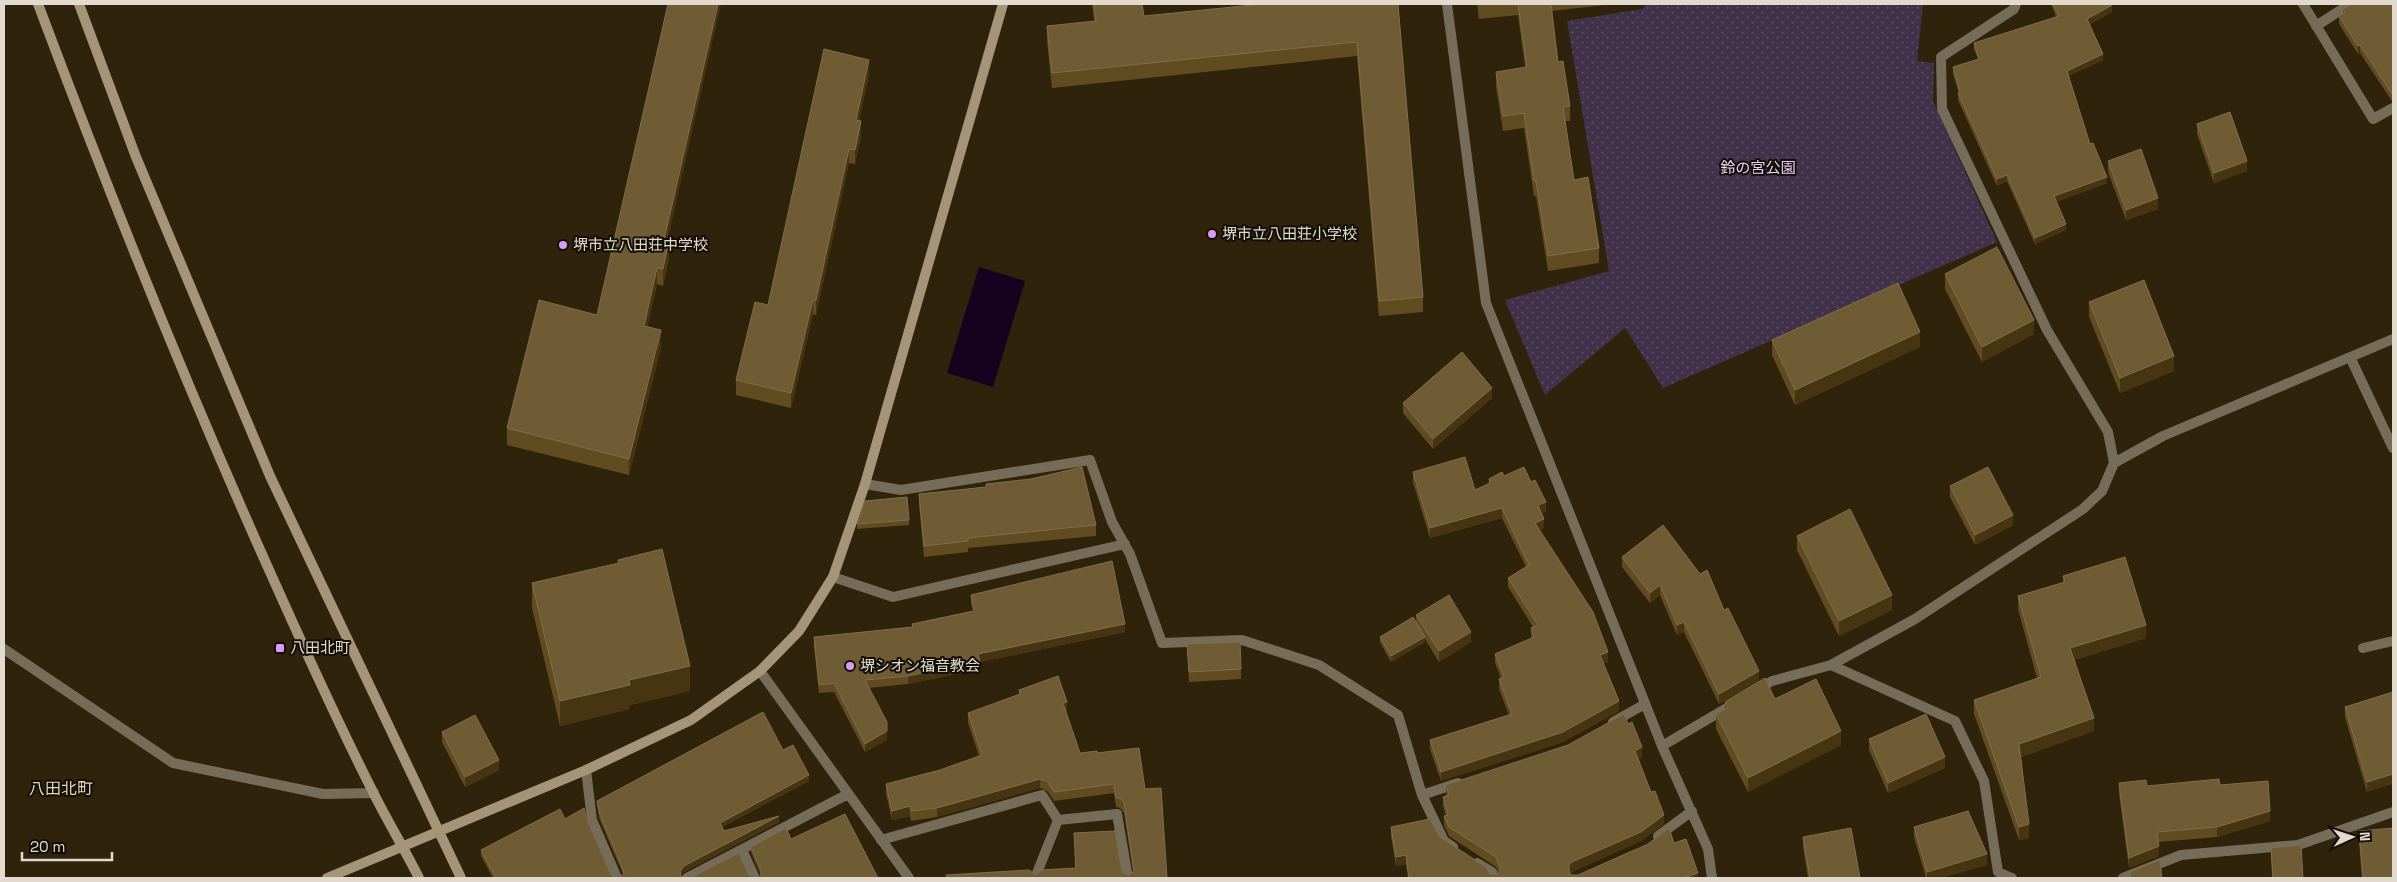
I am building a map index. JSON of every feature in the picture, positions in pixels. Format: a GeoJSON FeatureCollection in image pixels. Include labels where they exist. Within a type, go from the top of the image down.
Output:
{"type":"FeatureCollection","features":[{"type":"Feature","properties":{"kind":"street"},"geometry":{"type":"LineString","coordinates":[[38,4],[104,179],[166,334],[300,639],[374,794],[419,878]]}},
{"type":"Feature","properties":{"kind":"street"},"geometry":{"type":"LineString","coordinates":[[79,4],[136,157],[270,476],[461,878]]}},
{"type":"Feature","properties":{"kind":"street"},"geometry":{"type":"LineString","coordinates":[[326,878],[439,833],[586,770],[691,720],[760,671],[799,631],[833,577],[865,484],[1002,4]]}},
{"type":"Feature","properties":{"kind":"street"},"geometry":{"type":"LineString","coordinates":[[1447,4],[1486,303],[1662,746],[1708,849],[1712,878]]}},
{"type":"Feature","properties":{"kind":"street"},"geometry":{"type":"LineString","coordinates":[[1662,746],[1772,680],[1830,665],[1915,619],[2083,509],[2102,491],[2114,463],[2108,432],[2047,330],[1942,108],[1941,56],[2014,9],[2016,4]]}},
{"type":"Feature","properties":{"kind":"street"},"geometry":{"type":"LineString","coordinates":[[2303,4],[2373,119],[2393,108]]}},
{"type":"Feature","properties":{"kind":"street"},"geometry":{"type":"LineString","coordinates":[[2316,26],[2350,4]]}},
{"type":"Feature","properties":{"kind":"street"},"geometry":{"type":"LineString","coordinates":[[2114,463],[2163,436],[2393,339]]}},
{"type":"Feature","properties":{"kind":"street"},"geometry":{"type":"LineString","coordinates":[[2350,357],[2393,448]]}},
{"type":"Feature","properties":{"kind":"street"},"geometry":{"type":"LineString","coordinates":[[865,484],[901,490],[1090,460],[1112,522],[1125,544],[1162,643],[1242,640],[1319,665],[1398,715],[1422,795],[1444,841],[1492,872],[1494,878]]}},
{"type":"Feature","properties":{"kind":"street"},"geometry":{"type":"LineString","coordinates":[[833,577],[893,597],[1125,544]]}},
{"type":"Feature","properties":{"kind":"street"},"geometry":{"type":"LineString","coordinates":[[2363,648],[2393,641]]}},
{"type":"Feature","properties":{"kind":"street"},"geometry":{"type":"LineString","coordinates":[[4,649],[173,763],[323,794],[374,794]]}},
{"type":"Feature","properties":{"kind":"street"},"geometry":{"type":"LineString","coordinates":[[1830,665],[1955,721],[1984,781],[1998,872],[2012,878]]}},
{"type":"Feature","properties":{"kind":"street"},"geometry":{"type":"LineString","coordinates":[[760,671],[909,878]]}},
{"type":"Feature","properties":{"kind":"street"},"geometry":{"type":"LineString","coordinates":[[1606,726],[1646,704]]}},
{"type":"Feature","properties":{"kind":"street"},"geometry":{"type":"LineString","coordinates":[[586,770],[592,820],[617,878]]}},
{"type":"Feature","properties":{"kind":"street"},"geometry":{"type":"LineString","coordinates":[[1422,795],[1467,780]]}},
{"type":"Feature","properties":{"kind":"street"},"geometry":{"type":"LineString","coordinates":[[687,878],[848,794]]}},
{"type":"Feature","properties":{"kind":"street"},"geometry":{"type":"LineString","coordinates":[[882,840],[1042,795],[1058,820]]}},
{"type":"Feature","properties":{"kind":"street"},"geometry":{"type":"LineString","coordinates":[[1653,841],[1692,811]]}},
{"type":"Feature","properties":{"kind":"street"},"geometry":{"type":"LineString","coordinates":[[2123,878],[2181,855],[2298,845],[2393,812]]}},
{"type":"Feature","properties":{"kind":"street"},"geometry":{"type":"LineString","coordinates":[[1058,820],[1116,814],[1128,878]]}},
{"type":"Feature","properties":{"kind":"street"},"geometry":{"type":"LineString","coordinates":[[1035,878],[1058,820]]}},
{"type":"Feature","properties":{"kind":"street"},"geometry":{"type":"LineString","coordinates":[[742,850],[755,878]]}},
{"type":"Feature","properties":{"kind":"green space","name":"鈴の宮公園"},"geometry":{"type":"Polygon","coordinates":[[[1647,4],[1923,4],[1917,61],[1934,63],[1933,101],[1997,242],[1663,388],[1625,328],[1545,395],[1505,300],[1609,271],[1567,21],[1642,9],[1647,4]]]}},
{"type":"Feature","properties":{"kind":"shaded area"},"geometry":{"type":"Polygon","coordinates":[[[979,267],[1025,281],[993,387],[947,373],[979,267]]]}},
{"type":"Feature","properties":{"kind":"building"},"geometry":{"type":"Polygon","coordinates":[[[668,4],[718,4],[664,240],[669,241],[663,269],[657,268],[644,326],[661,330],[629,459],[507,428],[539,300],[597,315],[668,4]]]}},
{"type":"Feature","properties":{"kind":"building"},"geometry":{"type":"Polygon","coordinates":[[[1094,4],[1142,4],[1144,16],[1262,4],[1398,4],[1423,297],[1379,301],[1357,42],[1052,73],[1047,26],[1096,21],[1094,4]]]}},
{"type":"Feature","properties":{"kind":"building"},"geometry":{"type":"Polygon","coordinates":[[[1518,4],[1551,4],[1558,62],[1563,61],[1570,106],[1563,107],[1574,180],[1588,177],[1599,248],[1548,256],[1524,113],[1503,116],[1496,72],[1527,67],[1518,4]]]}},
{"type":"Feature","properties":{"kind":"building"},"geometry":{"type":"Polygon","coordinates":[[[2053,4],[2112,5],[2087,19],[2103,54],[2067,71],[2090,144],[2093,143],[2107,177],[2054,196],[2066,224],[2035,238],[2007,175],[1997,179],[1958,93],[1960,92],[1953,67],[1979,59],[1974,43],[2059,16],[2053,4]]]}},
{"type":"Feature","properties":{"kind":"building"},"geometry":{"type":"Polygon","coordinates":[[[2350,4],[2393,4],[2393,94],[2339,16],[2345,12],[2343,9],[2350,4]]]}},
{"type":"Feature","properties":{"kind":"building"},"geometry":{"type":"Polygon","coordinates":[[[824,49],[869,60],[856,120],[861,121],[855,150],[849,149],[816,300],[813,300],[791,393],[736,380],[755,302],[768,305],[824,49]]]}},
{"type":"Feature","properties":{"kind":"building"},"geometry":{"type":"Polygon","coordinates":[[[2230,112],[2247,161],[2214,173],[2197,124],[2230,112]]]}},
{"type":"Feature","properties":{"kind":"building"},"geometry":{"type":"Polygon","coordinates":[[[2141,149],[2158,198],[2126,210],[2108,161],[2141,149]]]}},
{"type":"Feature","properties":{"kind":"building"},"geometry":{"type":"Polygon","coordinates":[[[1997,247],[2034,320],[1982,347],[1945,274],[1997,247]]]}},
{"type":"Feature","properties":{"kind":"building"},"geometry":{"type":"Polygon","coordinates":[[[2144,280],[2174,356],[2120,378],[2089,302],[2144,280]]]}},
{"type":"Feature","properties":{"kind":"building"},"geometry":{"type":"Polygon","coordinates":[[[1898,283],[1920,332],[1795,390],[1772,340],[1898,283]]]}},
{"type":"Feature","properties":{"kind":"building"},"geometry":{"type":"Polygon","coordinates":[[[1462,352],[1492,388],[1433,439],[1403,403],[1462,352]]]}},
{"type":"Feature","properties":{"kind":"building"},"geometry":{"type":"Polygon","coordinates":[[[1465,457],[1475,490],[1490,483],[1489,479],[1502,472],[1504,476],[1524,467],[1531,482],[1535,480],[1546,502],[1538,505],[1544,519],[1535,523],[1593,612],[1608,652],[1600,655],[1619,701],[1563,732],[1441,772],[1430,740],[1512,714],[1499,679],[1504,677],[1495,654],[1534,637],[1531,628],[1538,625],[1508,578],[1529,565],[1502,508],[1430,528],[1413,472],[1465,457]]]}},
{"type":"Feature","properties":{"kind":"building"},"geometry":{"type":"Polygon","coordinates":[[[1082,467],[1096,525],[968,538],[968,541],[924,546],[919,494],[986,487],[986,484],[1031,479],[1082,467]]]}},
{"type":"Feature","properties":{"kind":"building"},"geometry":{"type":"Polygon","coordinates":[[[1988,467],[2013,515],[1975,535],[1950,486],[1988,467]]]}},
{"type":"Feature","properties":{"kind":"building"},"geometry":{"type":"Polygon","coordinates":[[[907,497],[909,520],[857,524],[865,501],[907,497]]]}},
{"type":"Feature","properties":{"kind":"building"},"geometry":{"type":"Polygon","coordinates":[[[1850,509],[1892,595],[1839,621],[1797,536],[1850,509]]]}},
{"type":"Feature","properties":{"kind":"building"},"geometry":{"type":"Polygon","coordinates":[[[1663,525],[1700,574],[1707,570],[1724,610],[1728,608],[1759,671],[1719,694],[1684,622],[1677,625],[1660,585],[1650,593],[1622,557],[1663,525]]]}},
{"type":"Feature","properties":{"kind":"building"},"geometry":{"type":"Polygon","coordinates":[[[662,549],[690,666],[629,680],[630,685],[560,701],[532,583],[619,563],[618,560],[662,549]]]}},
{"type":"Feature","properties":{"kind":"building"},"geometry":{"type":"Polygon","coordinates":[[[2125,557],[2146,625],[2070,648],[2094,718],[2019,744],[2029,824],[2019,827],[1974,700],[2041,677],[2018,596],[2065,582],[2063,576],[2125,557]]]}},
{"type":"Feature","properties":{"kind":"building"},"geometry":{"type":"Polygon","coordinates":[[[1112,561],[1125,624],[978,654],[980,661],[908,676],[865,680],[887,722],[887,731],[865,744],[834,683],[819,685],[814,637],[913,627],[912,624],[974,611],[971,595],[1112,561]]]}},
{"type":"Feature","properties":{"kind":"building"},"geometry":{"type":"Polygon","coordinates":[[[1449,595],[1471,632],[1439,651],[1416,615],[1449,595]]]}},
{"type":"Feature","properties":{"kind":"building"},"geometry":{"type":"Polygon","coordinates":[[[1413,617],[1425,637],[1391,656],[1380,637],[1413,617]]]}},
{"type":"Feature","properties":{"kind":"building"},"geometry":{"type":"Polygon","coordinates":[[[1240,642],[1241,669],[1189,672],[1187,644],[1240,642]]]}},
{"type":"Feature","properties":{"kind":"building"},"geometry":{"type":"Polygon","coordinates":[[[1058,676],[1067,702],[1063,703],[1080,753],[1139,748],[1145,789],[1161,788],[1167,878],[947,878],[946,875],[1029,870],[1036,875],[1042,870],[1076,868],[1074,833],[1115,831],[1122,872],[1129,875],[1134,871],[1124,803],[1120,798],[1116,798],[1114,784],[1054,792],[1047,781],[1040,779],[937,808],[911,811],[910,806],[892,811],[886,784],[940,770],[982,755],[968,713],[1020,694],[1019,690],[1058,676]]]}},
{"type":"Feature","properties":{"kind":"building"},"geometry":{"type":"Polygon","coordinates":[[[1765,678],[1775,699],[1816,679],[1841,731],[1748,778],[1716,714],[1728,708],[1725,702],[1765,678]]]}},
{"type":"Feature","properties":{"kind":"building"},"geometry":{"type":"Polygon","coordinates":[[[2393,692],[2393,774],[2367,782],[2345,707],[2393,692]]]}},
{"type":"Feature","properties":{"kind":"building"},"geometry":{"type":"Polygon","coordinates":[[[763,712],[783,750],[793,745],[809,775],[720,823],[724,831],[779,816],[684,866],[680,871],[681,876],[685,878],[620,878],[624,873],[623,869],[599,812],[597,801],[763,712]]]}},
{"type":"Feature","properties":{"kind":"building"},"geometry":{"type":"Polygon","coordinates":[[[1624,714],[1628,724],[1632,722],[1642,747],[1635,751],[1651,792],[1655,791],[1664,815],[1641,832],[1572,862],[1569,865],[1569,871],[1571,875],[1578,875],[1648,844],[1669,828],[1674,843],[1686,839],[1698,873],[1684,878],[1409,878],[1406,855],[1396,857],[1391,827],[1430,819],[1440,837],[1486,867],[1490,874],[1497,875],[1501,870],[1496,857],[1449,827],[1444,816],[1448,815],[1443,797],[1449,795],[1446,785],[1568,745],[1624,714]]]}},
{"type":"Feature","properties":{"kind":"building"},"geometry":{"type":"Polygon","coordinates":[[[1926,714],[1945,757],[1888,783],[1869,739],[1926,714]]]}},
{"type":"Feature","properties":{"kind":"building"},"geometry":{"type":"Polygon","coordinates":[[[475,715],[499,760],[465,777],[442,732],[475,715]]]}},
{"type":"Feature","properties":{"kind":"building"},"geometry":{"type":"Polygon","coordinates":[[[2219,779],[2220,785],[2268,781],[2270,811],[2217,827],[2157,832],[2159,846],[2129,858],[2119,783],[2146,780],[2147,786],[2219,779]]]}},
{"type":"Feature","properties":{"kind":"building"},"geometry":{"type":"Polygon","coordinates":[[[584,808],[586,817],[611,875],[615,878],[496,878],[481,850],[560,809],[565,819],[584,808]]]}},
{"type":"Feature","properties":{"kind":"building"},"geometry":{"type":"Polygon","coordinates":[[[1968,811],[1987,854],[1927,872],[1914,827],[1968,811]]]}},
{"type":"Feature","properties":{"kind":"building"},"geometry":{"type":"Polygon","coordinates":[[[845,814],[878,878],[758,878],[761,876],[761,870],[751,847],[786,828],[791,839],[845,814]]]}},
{"type":"Feature","properties":{"kind":"building"},"geometry":{"type":"Polygon","coordinates":[[[1851,828],[1860,878],[1810,878],[1803,837],[1851,828]]]}},
{"type":"Feature","properties":{"kind":"building"},"geometry":{"type":"Polygon","coordinates":[[[2393,828],[2393,878],[2363,878],[2359,831],[2393,828]]]}},
{"type":"Feature","properties":{"kind":"building"},"geometry":{"type":"Polygon","coordinates":[[[2301,845],[2303,878],[2273,878],[2271,848],[2301,845]]]}},
{"type":"Feature","properties":{"kind":"building"},"geometry":{"type":"Polygon","coordinates":[[[739,853],[749,875],[757,878],[690,878],[739,853]]]}},
{"type":"Feature","properties":{"kind":"building"},"geometry":{"type":"Polygon","coordinates":[[[2160,860],[2162,878],[2131,878],[2130,872],[2160,860]]]}},
{"type":"Feature","properties":{"kind":"place","name":"堺市立八田荘小学校"},"geometry":{"type":"Point","coordinates":[1212,234]}},
{"type":"Feature","properties":{"kind":"place","name":"堺市立八田荘中学校"},"geometry":{"type":"Point","coordinates":[563,245]}},
{"type":"Feature","properties":{"kind":"place","name":"八田北町"},"geometry":{"type":"Point","coordinates":[280,648]}},
{"type":"Feature","properties":{"kind":"place","name":"堺シオン福音教会"},"geometry":{"type":"Point","coordinates":[850,666]}},
{"type":"Feature","properties":{"kind":"district","name":"八田北町"},"geometry":{"type":"Point","coordinates":[61,788]}}]}
